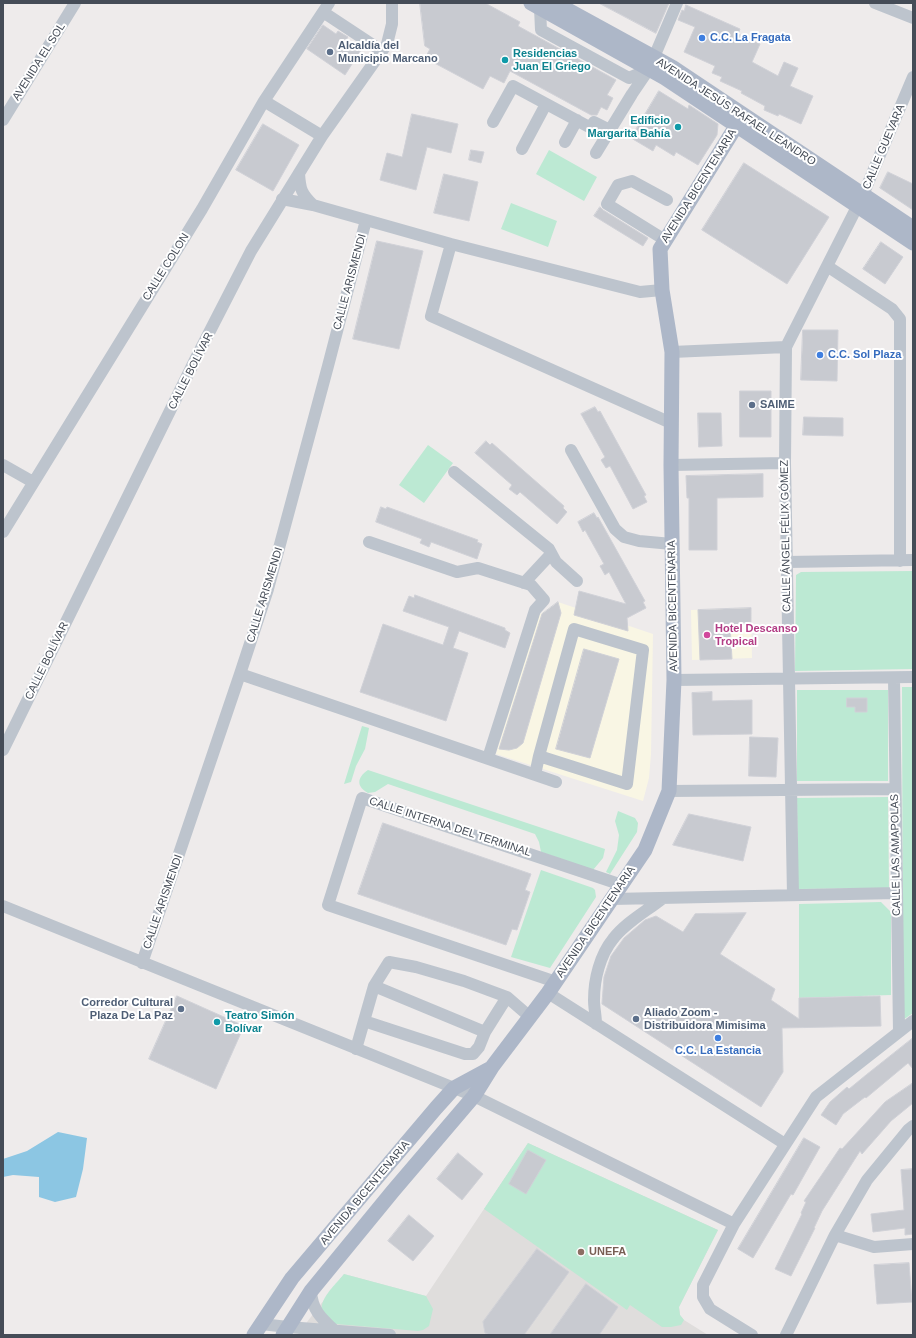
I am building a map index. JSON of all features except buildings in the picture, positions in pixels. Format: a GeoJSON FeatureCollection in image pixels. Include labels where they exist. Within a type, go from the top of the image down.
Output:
{"type":"FeatureCollection","features":[{"type":"Feature","properties":{"kind":"main road","name":"AVENIDA JESÚS RAFAEL LEANDRO"},"geometry":{"type":"LineString","coordinates":[[555,3],[652,63],[665,78],[740,120],[861,201],[913,243]]}},
{"type":"Feature","properties":{"kind":"main road","name":"AVENIDA JESÚS RAFAEL LEANDRO"},"geometry":{"type":"LineString","coordinates":[[535,5],[652,63]]}},
{"type":"Feature","properties":{"kind":"main road","name":"AVENIDA BICENTENARIA"},"geometry":{"type":"LineString","coordinates":[[285,1331],[311,1291],[474,1096],[492,1067],[552,988],[645,850],[669,791],[674,680],[671,465],[672,352],[662,290],[660,249],[740,120]]}},
{"type":"Feature","properties":{"kind":"main road","name":"AVENIDA JESÚS RAFAEL LEANDRO"},"geometry":{"type":"LineString","coordinates":[[861,201],[913,228]]}},
{"type":"Feature","properties":{"kind":"main road","name":"AVENIDA BICENTENARIA"},"geometry":{"type":"LineString","coordinates":[[258,1330],[292,1278],[454,1088],[492,1067]]}},
{"type":"Feature","properties":{"kind":"street","name":"AVENIDA EL SOL"},"geometry":{"type":"LineString","coordinates":[[3,120],[75,3]]}},
{"type":"Feature","properties":{"kind":"street","name":"CALLE BOLÍVAR"},"geometry":{"type":"LineString","coordinates":[[3,750],[251,251],[322,136],[387,44],[392,24],[392,3]]}},
{"type":"Feature","properties":{"kind":"street"},"geometry":{"type":"LineString","coordinates":[[596,154],[652,63],[677,3]]}},
{"type":"Feature","properties":{"kind":"street"},"geometry":{"type":"LineString","coordinates":[[875,3],[913,18]]}},
{"type":"Feature","properties":{"kind":"street"},"geometry":{"type":"LineString","coordinates":[[326,7],[382,51]]}},
{"type":"Feature","properties":{"kind":"street","name":"CALLE COLON"},"geometry":{"type":"LineString","coordinates":[[3,532],[202,209],[264,102],[326,7]]}},
{"type":"Feature","properties":{"kind":"street","name":"CALLE GUEVARA"},"geometry":{"type":"LineString","coordinates":[[861,201],[913,77]]}},
{"type":"Feature","properties":{"kind":"street"},"geometry":{"type":"LineString","coordinates":[[493,122],[513,86],[591,128],[594,122],[610,130]]}},
{"type":"Feature","properties":{"kind":"street"},"geometry":{"type":"LineString","coordinates":[[264,102],[322,136]]}},
{"type":"Feature","properties":{"kind":"street"},"geometry":{"type":"LineString","coordinates":[[522,149],[546,104]]}},
{"type":"Feature","properties":{"kind":"street"},"geometry":{"type":"LineString","coordinates":[[565,142],[577,120]]}},
{"type":"Feature","properties":{"kind":"street"},"geometry":{"type":"LineString","coordinates":[[299,173],[303,195],[312,205]]}},
{"type":"Feature","properties":{"kind":"street"},"geometry":{"type":"LineString","coordinates":[[665,240],[606,204],[618,184],[632,181],[667,200]]}},
{"type":"Feature","properties":{"kind":"street"},"geometry":{"type":"LineString","coordinates":[[282,199],[312,205],[451,244],[640,292],[662,290]]}},
{"type":"Feature","properties":{"kind":"street","name":"CALLE ÁNGEL FÉLIX GÓMEZ"},"geometry":{"type":"LineString","coordinates":[[793,895],[785,464],[786,346],[861,201]]}},
{"type":"Feature","properties":{"kind":"street","name":"CALLE ARISMENDI"},"geometry":{"type":"LineString","coordinates":[[142,962],[268,589],[366,220]]}},
{"type":"Feature","properties":{"kind":"street"},"geometry":{"type":"LineString","coordinates":[[451,244],[431,316],[671,422]]}},
{"type":"Feature","properties":{"kind":"street"},"geometry":{"type":"LineString","coordinates":[[827,266],[892,309],[900,319],[900,561]]}},
{"type":"Feature","properties":{"kind":"street"},"geometry":{"type":"LineString","coordinates":[[672,352],[786,346]]}},
{"type":"Feature","properties":{"kind":"street"},"geometry":{"type":"LineString","coordinates":[[571,450],[616,529],[624,537],[640,541],[672,544]]}},
{"type":"Feature","properties":{"kind":"street"},"geometry":{"type":"LineString","coordinates":[[671,465],[785,464]]}},
{"type":"Feature","properties":{"kind":"street"},"geometry":{"type":"LineString","coordinates":[[3,465],[33,482]]}},
{"type":"Feature","properties":{"kind":"street"},"geometry":{"type":"LineString","coordinates":[[454,472],[549,550],[556,562],[577,581]]}},
{"type":"Feature","properties":{"kind":"street"},"geometry":{"type":"LineString","coordinates":[[369,542],[457,572],[478,568],[531,585],[544,600],[535,610],[488,758]]}},
{"type":"Feature","properties":{"kind":"street"},"geometry":{"type":"LineString","coordinates":[[524,583],[551,554]]}},
{"type":"Feature","properties":{"kind":"street"},"geometry":{"type":"LineString","coordinates":[[787,562],[913,560]]}},
{"type":"Feature","properties":{"kind":"street"},"geometry":{"type":"LineString","coordinates":[[535,775],[539,756],[574,630],[642,650],[627,784],[539,756]]}},
{"type":"Feature","properties":{"kind":"street"},"geometry":{"type":"LineString","coordinates":[[240,674],[556,782]]}},
{"type":"Feature","properties":{"kind":"street"},"geometry":{"type":"LineString","coordinates":[[674,680],[913,677]]}},
{"type":"Feature","properties":{"kind":"street","name":"CALLE LAS AMAPOLAS"},"geometry":{"type":"LineString","coordinates":[[894,678],[899,1032]]}},
{"type":"Feature","properties":{"kind":"street"},"geometry":{"type":"LineString","coordinates":[[669,791],[895,789]]}},
{"type":"Feature","properties":{"kind":"street","name":"CALLE INTERNA DEL TERMINAL"},"geometry":{"type":"LineString","coordinates":[[552,988],[328,905],[362,798],[622,885]]}},
{"type":"Feature","properties":{"kind":"street"},"geometry":{"type":"LineString","coordinates":[[612,899],[897,893]]}},
{"type":"Feature","properties":{"kind":"street"},"geometry":{"type":"LineString","coordinates":[[596,1024],[594,1000],[597,976],[603,956],[612,939],[626,926],[663,898]]}},
{"type":"Feature","properties":{"kind":"street"},"geometry":{"type":"LineString","coordinates":[[3,906],[474,1096],[734,1224]]}},
{"type":"Feature","properties":{"kind":"street"},"geometry":{"type":"LineString","coordinates":[[356,1049],[374,986],[389,962],[416,967],[458,979],[507,997],[530,1017]]}},
{"type":"Feature","properties":{"kind":"street"},"geometry":{"type":"LineString","coordinates":[[374,986],[485,1032]]}},
{"type":"Feature","properties":{"kind":"street"},"geometry":{"type":"LineString","coordinates":[[552,988],[596,1024],[785,1144]]}},
{"type":"Feature","properties":{"kind":"street"},"geometry":{"type":"LineString","coordinates":[[364,1021],[465,1054],[474,1054],[479,1047],[485,1032],[507,997]]}},
{"type":"Feature","properties":{"kind":"street"},"geometry":{"type":"LineString","coordinates":[[752,1335],[710,1309],[702,1297],[703,1285],[734,1224],[816,1097],[913,1021]]}},
{"type":"Feature","properties":{"kind":"street"},"geometry":{"type":"LineString","coordinates":[[786,1335],[835,1235],[867,1180],[908,1130],[913,1126]]}},
{"type":"Feature","properties":{"kind":"street"},"geometry":{"type":"LineString","coordinates":[[835,1235],[874,1247],[913,1244]]}},
{"type":"Feature","properties":{"kind":"street"},"geometry":{"type":"LineString","coordinates":[[311,1291],[313,1305],[318,1314],[335,1331]]}},
{"type":"Feature","properties":{"kind":"street"},"geometry":{"type":"LineString","coordinates":[[258,1330],[335,1331],[390,1335]]}},
{"type":"Feature","properties":{"kind":"shaded area"},"geometry":{"type":"Polygon","coordinates":[[[558,602],[653,634],[651,754],[649,778],[643,801],[496,754],[539,615],[558,602]]]}},
{"type":"Feature","properties":{"kind":"shaded area"},"geometry":{"type":"Polygon","coordinates":[[[751,608],[752,658],[692,660],[691,610],[751,608]]]}},
{"type":"Feature","properties":{"kind":"shaded area","name":"UNEFA"},"geometry":{"type":"Polygon","coordinates":[[[528,1143],[718,1230],[679,1307],[680,1315],[684,1320],[708,1335],[297,1335],[344,1274],[426,1296],[528,1143]]]}},
{"type":"Feature","properties":{"kind":"green space"},"geometry":{"type":"Polygon","coordinates":[[[549,150],[597,177],[584,201],[536,174],[549,150]]]}},
{"type":"Feature","properties":{"kind":"green space"},"geometry":{"type":"Polygon","coordinates":[[[511,203],[557,221],[548,247],[501,229],[511,203]]]}},
{"type":"Feature","properties":{"kind":"green space"},"geometry":{"type":"Polygon","coordinates":[[[428,445],[453,463],[424,503],[399,485],[428,445]]]}},
{"type":"Feature","properties":{"kind":"green space"},"geometry":{"type":"Polygon","coordinates":[[[913,571],[913,669],[795,671],[796,575],[801,572],[913,571]]]}},
{"type":"Feature","properties":{"kind":"green space"},"geometry":{"type":"Polygon","coordinates":[[[902,687],[913,687],[913,1013],[903,1020],[902,687]]]}},
{"type":"Feature","properties":{"kind":"green space"},"geometry":{"type":"Polygon","coordinates":[[[797,690],[888,690],[888,781],[797,781],[797,690]]]}},
{"type":"Feature","properties":{"kind":"green space"},"geometry":{"type":"Polygon","coordinates":[[[362,726],[369,728],[365,749],[356,766],[351,782],[344,784],[362,726]]]}},
{"type":"Feature","properties":{"kind":"green space"},"geometry":{"type":"Polygon","coordinates":[[[368,770],[605,849],[603,858],[593,870],[541,852],[539,842],[535,834],[388,784],[375,792],[368,793],[364,791],[359,782],[361,776],[368,770]]]}},
{"type":"Feature","properties":{"kind":"green space"},"geometry":{"type":"Polygon","coordinates":[[[888,797],[889,888],[798,889],[797,798],[888,797]]]}},
{"type":"Feature","properties":{"kind":"green space"},"geometry":{"type":"Polygon","coordinates":[[[618,811],[635,818],[638,823],[637,832],[610,874],[606,872],[617,850],[619,835],[615,821],[618,811]]]}},
{"type":"Feature","properties":{"kind":"green space"},"geometry":{"type":"Polygon","coordinates":[[[541,870],[593,888],[595,890],[596,897],[550,968],[511,957],[541,870]]]}},
{"type":"Feature","properties":{"kind":"green space"},"geometry":{"type":"Polygon","coordinates":[[[881,902],[891,912],[891,995],[799,998],[799,904],[881,902]]]}},
{"type":"Feature","properties":{"kind":"green space"},"geometry":{"type":"Polygon","coordinates":[[[528,1143],[718,1230],[679,1307],[680,1315],[684,1320],[681,1325],[662,1327],[630,1305],[627,1310],[484,1209],[528,1143]]]}},
{"type":"Feature","properties":{"kind":"green space"},"geometry":{"type":"Polygon","coordinates":[[[344,1274],[426,1296],[433,1309],[429,1326],[418,1331],[336,1324],[327,1318],[323,1313],[322,1306],[328,1293],[344,1274]]]}},
{"type":"Feature","properties":{"kind":"water"},"geometry":{"type":"Polygon","coordinates":[[[58,1132],[87,1138],[83,1169],[76,1197],[55,1202],[39,1197],[39,1177],[13,1175],[3,1177],[3,1159],[27,1151],[58,1132]]]}},
{"type":"Feature","properties":{"kind":"place","name":"C.C. La Fragata"},"geometry":{"type":"Point","coordinates":[702,38]}},
{"type":"Feature","properties":{"kind":"place","name":"Alcaldía del Municipio Marcano"},"geometry":{"type":"Point","coordinates":[330,52]}},
{"type":"Feature","properties":{"kind":"place","name":"Residencias Juan El Griego"},"geometry":{"type":"Point","coordinates":[505,60]}},
{"type":"Feature","properties":{"kind":"place","name":"Edificio Margarita Bahía"},"geometry":{"type":"Point","coordinates":[678,127]}},
{"type":"Feature","properties":{"kind":"place","name":"C.C. Sol Plaza"},"geometry":{"type":"Point","coordinates":[820,355]}},
{"type":"Feature","properties":{"kind":"place","name":"SAIME"},"geometry":{"type":"Point","coordinates":[752,405]}},
{"type":"Feature","properties":{"kind":"place","name":"Hotel Descanso Tropical"},"geometry":{"type":"Point","coordinates":[707,635]}},
{"type":"Feature","properties":{"kind":"place","name":"Corredor Cultural Plaza De La Paz"},"geometry":{"type":"Point","coordinates":[181,1009]}},
{"type":"Feature","properties":{"kind":"place","name":"Aliado Zoom - Distribuidora Mimisima"},"geometry":{"type":"Point","coordinates":[636,1019]}},
{"type":"Feature","properties":{"kind":"place","name":"Teatro Simón Bolívar"},"geometry":{"type":"Point","coordinates":[217,1022]}},
{"type":"Feature","properties":{"kind":"place","name":"C.C. La Estancia"},"geometry":{"type":"Point","coordinates":[718,1038]}},
{"type":"Feature","properties":{"kind":"place","name":"UNEFA"},"geometry":{"type":"Point","coordinates":[581,1252]}}]}
